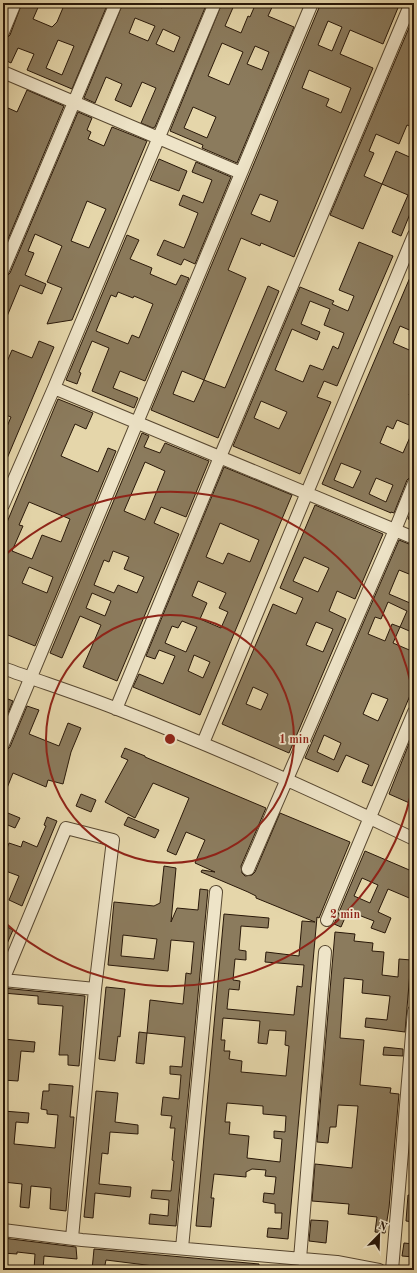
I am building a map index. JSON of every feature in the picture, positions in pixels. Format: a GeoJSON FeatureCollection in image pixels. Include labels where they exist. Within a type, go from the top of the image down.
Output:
{"type":"FeatureCollection","features":[{"type":"Feature","properties":{"kind":"street"},"geometry":{"type":"LineString","coordinates":[[3,32],[15,3]]}},
{"type":"Feature","properties":{"kind":"street"},"geometry":{"type":"LineString","coordinates":[[3,270],[116,3]]}},
{"type":"Feature","properties":{"kind":"street"},"geometry":{"type":"LineString","coordinates":[[3,505],[54,388],[215,3]]}},
{"type":"Feature","properties":{"kind":"street"},"geometry":{"type":"LineString","coordinates":[[3,744],[312,3]]}},
{"type":"Feature","properties":{"kind":"street"},"geometry":{"type":"LineString","coordinates":[[116,709],[411,3]]}},
{"type":"Feature","properties":{"kind":"street"},"geometry":{"type":"LineString","coordinates":[[3,72],[241,173]]}},
{"type":"Feature","properties":{"kind":"street"},"geometry":{"type":"LineString","coordinates":[[203,743],[414,235]]}},
{"type":"Feature","properties":{"kind":"street"},"geometry":{"type":"LineString","coordinates":[[54,388],[414,538]]}},
{"type":"Feature","properties":{"kind":"street"},"geometry":{"type":"LineString","coordinates":[[248,869],[288,780],[414,483]]}},
{"type":"Feature","properties":{"kind":"street"},"geometry":{"type":"LineString","coordinates":[[3,668],[116,709],[203,743],[288,780],[414,839]]}},
{"type":"Feature","properties":{"kind":"street"},"geometry":{"type":"LineString","coordinates":[[328,920],[414,712]]}},
{"type":"Feature","properties":{"kind":"street"},"geometry":{"type":"LineString","coordinates":[[72,1238],[95,989],[113,840],[66,828],[3,980],[95,989]]}},
{"type":"Feature","properties":{"kind":"street"},"geometry":{"type":"LineString","coordinates":[[182,1248],[216,892]]}},
{"type":"Feature","properties":{"kind":"street"},"geometry":{"type":"LineString","coordinates":[[300,1259],[325,952]]}},
{"type":"Feature","properties":{"kind":"street"},"geometry":{"type":"LineString","coordinates":[[392,1270],[414,1010]]}},
{"type":"Feature","properties":{"kind":"street"},"geometry":{"type":"LineString","coordinates":[[3,1230],[72,1238],[337,1262],[379,1270]]}},
{"type":"Feature","properties":{"kind":"building"},"geometry":{"type":"Polygon","coordinates":[[[22,3],[40,3],[33,19],[52,27],[57,22],[65,3],[80,3],[88,7],[90,3],[108,3],[72,89],[27,70],[34,54],[18,48],[11,63],[3,59],[3,39],[10,35],[22,3]],[[58,40],[46,68],[62,75],[74,46],[58,40]]]}},
{"type":"Feature","properties":{"kind":"building"},"geometry":{"type":"Polygon","coordinates":[[[123,3],[151,3],[162,8],[164,3],[186,3],[195,7],[196,3],[207,3],[155,127],[153,128],[141,123],[156,88],[142,82],[131,107],[115,100],[122,84],[106,77],[95,103],[84,98],[123,3]],[[135,18],[129,33],[148,41],[155,26],[135,18]],[[163,29],[156,44],[174,52],[180,37],[163,29]]]}},
{"type":"Feature","properties":{"kind":"building"},"geometry":{"type":"Polygon","coordinates":[[[222,3],[235,3],[225,26],[241,33],[248,16],[250,17],[256,3],[274,3],[268,16],[294,27],[237,163],[202,148],[203,145],[170,131],[222,3]],[[222,43],[208,76],[229,85],[243,52],[222,43]],[[255,46],[247,64],[262,70],[269,52],[255,46]],[[193,107],[184,128],[207,138],[216,117],[193,107]]]}},
{"type":"Feature","properties":{"kind":"building"},"geometry":{"type":"Polygon","coordinates":[[[321,3],[400,3],[383,44],[350,30],[340,54],[373,68],[294,257],[261,243],[260,246],[241,238],[228,270],[246,278],[204,380],[225,388],[268,286],[279,291],[218,438],[151,410],[321,3]],[[328,21],[318,45],[332,51],[342,27],[328,21]],[[309,70],[302,88],[329,99],[326,106],[341,113],[351,88],[309,70]],[[260,194],[251,214],[270,222],[278,201],[260,194]],[[182,371],[173,394],[194,402],[204,380],[182,371]]]}},
{"type":"Feature","properties":{"kind":"building"},"geometry":{"type":"Polygon","coordinates":[[[414,16],[414,128],[407,125],[399,144],[376,134],[369,151],[374,153],[364,176],[382,184],[363,229],[330,215],[414,16]]]}},
{"type":"Feature","properties":{"kind":"building"},"geometry":{"type":"Polygon","coordinates":[[[27,90],[64,106],[3,251],[3,115],[5,116],[8,108],[17,112],[27,90]]]}},
{"type":"Feature","properties":{"kind":"building"},"geometry":{"type":"Polygon","coordinates":[[[78,112],[92,118],[87,130],[91,132],[88,139],[104,146],[112,127],[147,141],[72,320],[47,324],[62,288],[47,282],[62,246],[35,234],[28,251],[34,253],[25,275],[46,284],[42,294],[20,285],[3,326],[3,288],[6,280],[3,280],[3,277],[10,273],[78,112]],[[87,201],[71,241],[89,248],[106,209],[87,201]]]}},
{"type":"Feature","properties":{"kind":"building"},"geometry":{"type":"Polygon","coordinates":[[[396,151],[414,159],[414,204],[401,236],[392,232],[408,195],[382,184],[396,151]]]}},
{"type":"Feature","properties":{"kind":"building"},"geometry":{"type":"Polygon","coordinates":[[[159,159],[187,171],[179,191],[150,180],[159,159]]]}},
{"type":"Feature","properties":{"kind":"building"},"geometry":{"type":"Polygon","coordinates":[[[196,162],[231,177],[195,264],[184,259],[181,265],[157,255],[164,240],[184,248],[198,213],[179,205],[183,195],[203,203],[212,180],[192,172],[196,162]]]}},
{"type":"Feature","properties":{"kind":"building"},"geometry":{"type":"Polygon","coordinates":[[[127,235],[139,240],[130,259],[152,268],[150,274],[176,285],[181,275],[189,278],[145,381],[120,371],[113,388],[138,398],[134,408],[92,391],[109,348],[92,341],[79,372],[81,373],[77,384],[66,380],[127,235]],[[118,292],[116,297],[111,295],[96,331],[128,344],[132,335],[139,338],[153,304],[134,296],[133,298],[118,292]]]}},
{"type":"Feature","properties":{"kind":"building"},"geometry":{"type":"Polygon","coordinates":[[[359,242],[393,256],[337,386],[324,381],[317,397],[331,402],[300,474],[233,446],[300,287],[334,301],[332,304],[348,311],[354,296],[339,290],[359,242]],[[310,301],[301,324],[320,332],[317,340],[292,329],[275,370],[303,382],[310,365],[323,370],[333,346],[338,349],[344,333],[324,325],[330,309],[310,301]],[[261,401],[254,418],[279,429],[287,412],[261,401]]]}},
{"type":"Feature","properties":{"kind":"building"},"geometry":{"type":"Polygon","coordinates":[[[414,268],[414,332],[400,326],[393,343],[414,352],[414,383],[409,395],[414,397],[414,427],[397,420],[393,429],[387,426],[380,443],[403,453],[414,428],[414,476],[407,480],[394,513],[322,484],[414,268]],[[341,463],[334,480],[353,488],[361,471],[341,463]],[[376,478],[369,494],[386,502],[393,485],[376,478]]]}},
{"type":"Feature","properties":{"kind":"building"},"geometry":{"type":"Polygon","coordinates":[[[39,341],[54,347],[3,468],[3,436],[11,417],[3,414],[3,371],[12,350],[32,358],[39,341]]]}},
{"type":"Feature","properties":{"kind":"building"},"geometry":{"type":"Polygon","coordinates":[[[58,399],[93,413],[86,429],[75,424],[61,456],[98,472],[108,448],[116,451],[35,646],[3,633],[3,532],[58,399]],[[29,502],[19,525],[23,526],[12,551],[32,559],[42,535],[61,542],[70,519],[29,502]],[[29,567],[22,583],[47,593],[53,577],[29,567]]]}},
{"type":"Feature","properties":{"kind":"building"},"geometry":{"type":"Polygon","coordinates":[[[142,433],[149,436],[144,447],[160,453],[165,443],[209,461],[186,517],[161,507],[154,523],[179,534],[117,681],[83,667],[101,625],[80,616],[62,658],[50,653],[142,433]],[[145,462],[124,511],[145,520],[165,471],[145,462]],[[113,551],[109,562],[104,560],[94,585],[114,593],[118,585],[137,593],[144,577],[124,569],[129,557],[113,551]],[[92,593],[86,608],[105,616],[111,601],[92,593]]]}},
{"type":"Feature","properties":{"kind":"building"},"geometry":{"type":"Polygon","coordinates":[[[224,467],[292,495],[200,715],[133,687],[139,674],[163,684],[175,656],[159,650],[155,659],[146,656],[224,467]],[[220,523],[206,557],[223,564],[228,553],[250,562],[259,540],[220,523]],[[198,581],[192,596],[207,603],[200,619],[221,628],[228,612],[219,608],[226,593],[198,581]],[[182,621],[178,628],[172,626],[165,643],[186,652],[197,627],[182,621]],[[194,655],[188,671],[203,678],[210,662],[194,655]]]}},
{"type":"Feature","properties":{"kind":"building"},"geometry":{"type":"Polygon","coordinates":[[[414,503],[414,521],[408,519],[414,503]]]}},
{"type":"Feature","properties":{"kind":"building"},"geometry":{"type":"Polygon","coordinates":[[[315,505],[383,534],[355,599],[337,591],[329,611],[346,619],[289,753],[222,724],[273,604],[296,614],[303,598],[280,588],[315,505]],[[304,557],[293,581],[318,592],[329,568],[304,557]],[[316,622],[306,645],[323,652],[333,629],[316,622]],[[253,687],[246,704],[261,710],[268,694],[253,687]]]}},
{"type":"Feature","properties":{"kind":"building"},"geometry":{"type":"Polygon","coordinates":[[[399,540],[414,546],[414,576],[399,570],[389,594],[410,603],[414,594],[414,633],[400,627],[393,643],[414,652],[414,686],[372,786],[362,782],[369,765],[346,755],[338,772],[305,758],[399,540]],[[388,602],[381,619],[375,617],[368,634],[385,641],[392,624],[400,627],[407,611],[388,602]],[[372,693],[363,714],[378,721],[388,699],[372,693]],[[324,735],[317,752],[334,760],[341,743],[324,735]]]}},
{"type":"Feature","properties":{"kind":"building"},"geometry":{"type":"Polygon","coordinates":[[[3,697],[13,701],[3,725],[3,697]]]}},
{"type":"Feature","properties":{"kind":"building"},"geometry":{"type":"Polygon","coordinates":[[[27,706],[39,710],[29,734],[59,746],[68,723],[81,728],[71,752],[63,784],[48,780],[46,787],[13,773],[3,798],[3,751],[10,747],[27,706]]]}},
{"type":"Feature","properties":{"kind":"building"},"geometry":{"type":"Polygon","coordinates":[[[414,731],[414,805],[389,794],[414,731]]]}},
{"type":"Feature","properties":{"kind":"building"},"geometry":{"type":"Polygon","coordinates":[[[125,748],[266,808],[241,866],[242,873],[245,876],[252,875],[255,872],[280,813],[350,842],[319,918],[317,917],[288,1239],[267,1237],[268,1228],[281,1229],[282,1213],[275,1213],[275,1204],[263,1202],[264,1193],[274,1194],[276,1177],[265,1176],[266,1170],[252,1169],[246,1172],[246,1177],[214,1174],[211,1198],[214,1198],[211,1227],[196,1226],[224,914],[269,918],[268,928],[241,926],[239,950],[246,951],[246,960],[235,959],[233,980],[240,981],[239,990],[229,989],[227,1009],[294,1015],[297,986],[302,987],[304,965],[265,962],[266,952],[299,956],[302,921],[315,922],[256,898],[256,896],[248,892],[201,872],[202,870],[215,872],[195,863],[205,840],[186,832],[176,855],[167,851],[189,798],[153,783],[135,818],[105,802],[128,760],[121,757],[125,748]],[[223,1018],[221,1040],[225,1040],[224,1051],[230,1051],[229,1059],[242,1061],[241,1072],[286,1076],[289,1046],[285,1045],[286,1031],[269,1030],[267,1044],[258,1043],[260,1021],[223,1018]],[[227,1103],[225,1122],[230,1122],[229,1134],[249,1136],[247,1158],[280,1162],[282,1139],[274,1138],[274,1131],[285,1132],[286,1116],[263,1114],[263,1106],[227,1103]]]}},
{"type":"Feature","properties":{"kind":"building"},"geometry":{"type":"Polygon","coordinates":[[[81,794],[96,800],[91,812],[76,806],[81,794]]]}},
{"type":"Feature","properties":{"kind":"building"},"geometry":{"type":"Polygon","coordinates":[[[3,811],[20,818],[15,828],[3,823],[3,811]]]}},
{"type":"Feature","properties":{"kind":"building"},"geometry":{"type":"Polygon","coordinates":[[[47,817],[57,821],[22,906],[9,900],[19,876],[3,870],[3,859],[9,843],[21,847],[23,841],[37,847],[46,826],[44,825],[47,817]]]}},
{"type":"Feature","properties":{"kind":"building"},"geometry":{"type":"Polygon","coordinates":[[[128,817],[159,830],[155,838],[124,825],[128,817]]]}},
{"type":"Feature","properties":{"kind":"building"},"geometry":{"type":"Polygon","coordinates":[[[365,851],[414,872],[414,900],[388,889],[378,912],[391,918],[385,933],[371,928],[374,921],[348,911],[341,927],[334,924],[365,851]],[[362,878],[354,896],[370,903],[378,885],[362,878]]]}},
{"type":"Feature","properties":{"kind":"building"},"geometry":{"type":"Polygon","coordinates":[[[164,866],[176,868],[171,922],[177,908],[198,910],[200,889],[208,890],[176,1226],[149,1224],[150,1214],[168,1216],[169,1200],[151,1198],[152,1190],[171,1191],[175,1128],[170,1128],[172,1116],[161,1115],[163,1097],[179,1099],[181,1075],[170,1074],[170,1066],[182,1067],[185,1037],[147,1033],[150,1000],[183,1004],[186,973],[191,974],[194,942],[171,940],[168,971],[108,965],[114,902],[154,906],[160,903],[164,866]],[[123,935],[121,956],[154,959],[157,939],[123,935]]]}},
{"type":"Feature","properties":{"kind":"building"},"geometry":{"type":"Polygon","coordinates":[[[5,926],[13,930],[3,953],[3,932],[5,926]]]}},
{"type":"Feature","properties":{"kind":"building"},"geometry":{"type":"Polygon","coordinates":[[[335,932],[355,934],[354,941],[373,943],[372,951],[384,952],[382,975],[398,977],[399,959],[411,960],[405,1032],[365,1027],[366,1018],[387,1020],[390,996],[362,993],[363,980],[344,978],[340,1038],[364,1040],[360,1085],[391,1088],[390,1093],[399,1094],[389,1208],[385,1233],[375,1232],[377,1217],[348,1214],[349,1204],[312,1201],[315,1164],[352,1168],[358,1106],[338,1105],[336,1127],[330,1127],[328,1143],[317,1142],[335,932]]]}},
{"type":"Feature","properties":{"kind":"building"},"geometry":{"type":"Polygon","coordinates":[[[106,987],[125,989],[120,1037],[118,1036],[115,1061],[99,1059],[106,987]]]}},
{"type":"Feature","properties":{"kind":"building"},"geometry":{"type":"Polygon","coordinates":[[[3,988],[85,996],[79,1066],[68,1065],[68,1055],[59,1055],[63,1006],[38,1004],[38,996],[3,993],[3,988]]]}},
{"type":"Feature","properties":{"kind":"building"},"geometry":{"type":"Polygon","coordinates":[[[139,1032],[147,1033],[144,1064],[136,1063],[139,1032]]]}},
{"type":"Feature","properties":{"kind":"building"},"geometry":{"type":"Polygon","coordinates":[[[3,1039],[35,1042],[34,1052],[21,1051],[18,1081],[3,1080],[3,1039]]]}},
{"type":"Feature","properties":{"kind":"building"},"geometry":{"type":"Polygon","coordinates":[[[384,1047],[403,1049],[403,1056],[383,1055],[384,1047]]]}},
{"type":"Feature","properties":{"kind":"building"},"geometry":{"type":"Polygon","coordinates":[[[49,1084],[73,1086],[70,1117],[74,1117],[66,1211],[50,1209],[51,1188],[31,1186],[29,1208],[20,1207],[22,1184],[3,1182],[3,1111],[29,1113],[28,1123],[16,1122],[14,1144],[55,1148],[58,1115],[47,1114],[47,1110],[41,1109],[43,1091],[49,1091],[49,1084]]]}},
{"type":"Feature","properties":{"kind":"building"},"geometry":{"type":"Polygon","coordinates":[[[96,1091],[118,1093],[115,1122],[138,1125],[138,1134],[110,1132],[108,1154],[102,1153],[99,1184],[131,1187],[130,1197],[95,1193],[93,1218],[84,1217],[96,1091]]]}},
{"type":"Feature","properties":{"kind":"building"},"geometry":{"type":"Polygon","coordinates":[[[408,1195],[414,1196],[414,1222],[406,1221],[408,1195]]]}},
{"type":"Feature","properties":{"kind":"building"},"geometry":{"type":"Polygon","coordinates":[[[311,1220],[328,1221],[326,1243],[309,1241],[311,1220]]]}},
{"type":"Feature","properties":{"kind":"building"},"geometry":{"type":"Polygon","coordinates":[[[3,1238],[76,1247],[77,1259],[44,1256],[43,1270],[34,1270],[35,1254],[17,1252],[17,1254],[3,1253],[3,1238]]]}},
{"type":"Feature","properties":{"kind":"building"},"geometry":{"type":"Polygon","coordinates":[[[404,1243],[414,1244],[414,1257],[402,1256],[404,1243]]]}},
{"type":"Feature","properties":{"kind":"building"},"geometry":{"type":"Polygon","coordinates":[[[94,1249],[259,1264],[259,1270],[186,1270],[106,1260],[104,1270],[92,1270],[94,1249]]]}}]}
